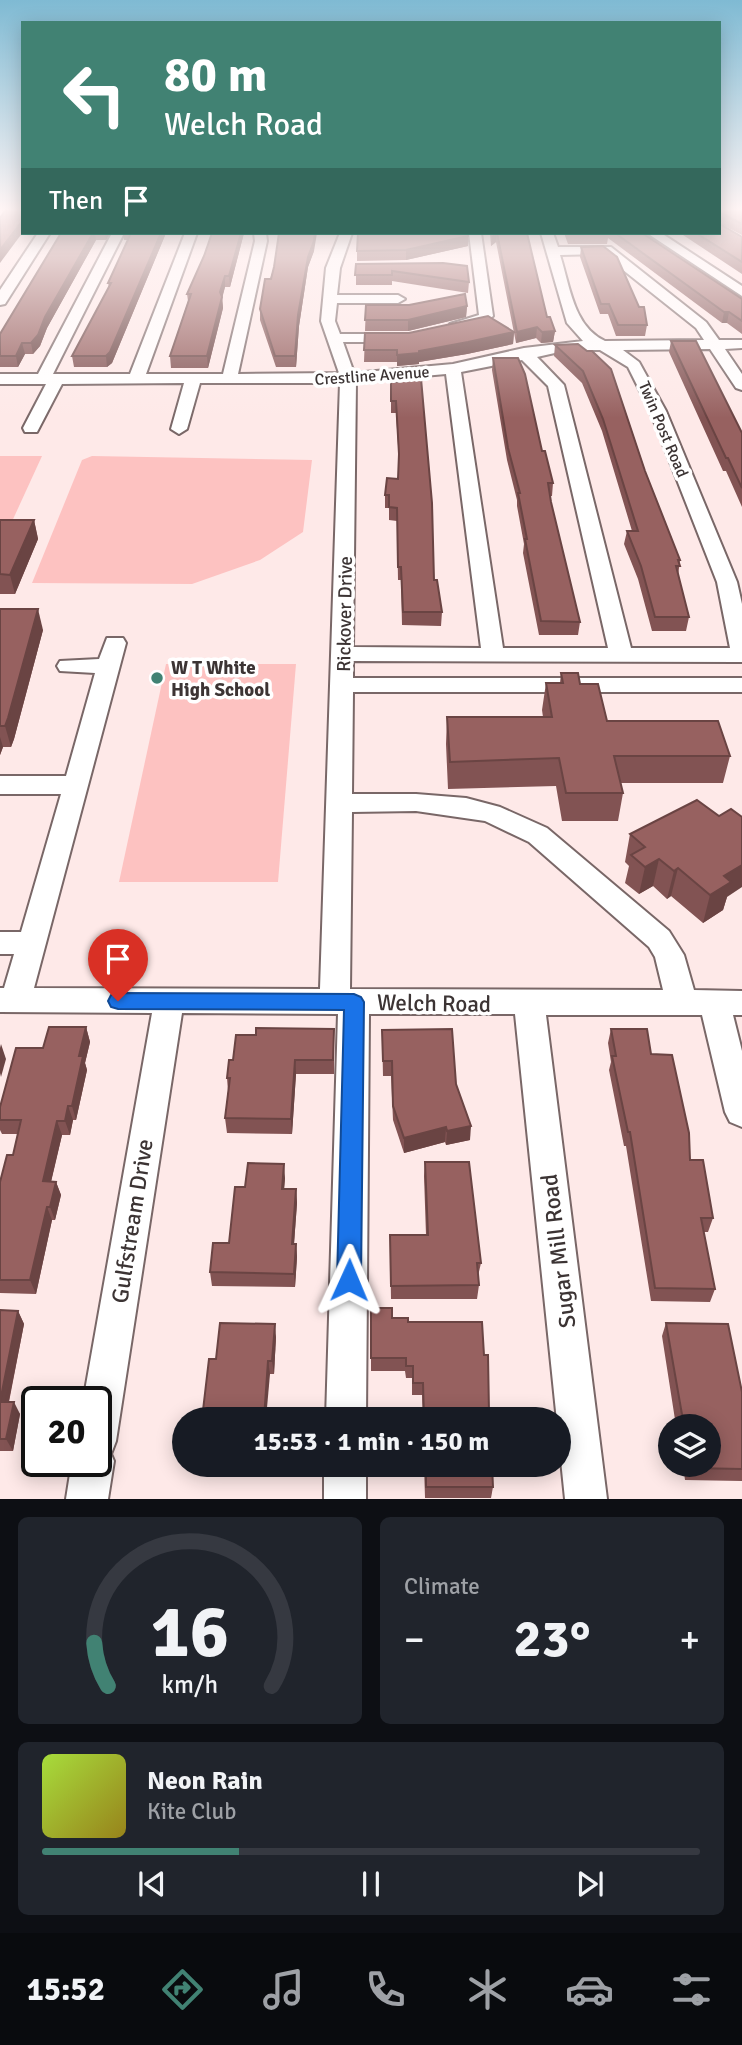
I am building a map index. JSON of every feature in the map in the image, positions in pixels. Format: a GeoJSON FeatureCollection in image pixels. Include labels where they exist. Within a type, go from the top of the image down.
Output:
{"type":"FeatureCollection","features":[{"type":"Feature","properties":{"kind":"street"},"geometry":{"type":"LineString","coordinates":[[0,301],[15,278]]}},
{"type":"Feature","properties":{"kind":"street"},"geometry":{"type":"LineString","coordinates":[[31,428],[47,396],[49,379],[97,278]]}},
{"type":"Feature","properties":{"kind":"street"},"geometry":{"type":"LineString","coordinates":[[136,379],[174,278]]}},
{"type":"Feature","properties":{"kind":"street"},"geometry":{"type":"LineString","coordinates":[[229,380],[252,278]]}},
{"type":"Feature","properties":{"kind":"street","name":"Rickover Drive"},"geometry":{"type":"LineString","coordinates":[[332,278],[328,321],[348,379],[344,654],[338,803],[344,1002],[346,1407]]}},
{"type":"Feature","properties":{"kind":"street"},"geometry":{"type":"LineString","coordinates":[[444,330],[479,321],[486,316],[476,278]]}},
{"type":"Feature","properties":{"kind":"street","name":"Twin Post Road"},"geometry":{"type":"LineString","coordinates":[[560,278],[574,323],[597,343],[620,354],[634,365],[658,411],[727,582],[742,655]]}},
{"type":"Feature","properties":{"kind":"street"},"geometry":{"type":"LineString","coordinates":[[641,278],[701,325],[742,385]]}},
{"type":"Feature","properties":{"kind":"street"},"geometry":{"type":"LineString","coordinates":[[721,278],[742,292]]}},
{"type":"Feature","properties":{"kind":"street"},"geometry":{"type":"LineString","coordinates":[[329,299],[398,299]]}},
{"type":"Feature","properties":{"kind":"street"},"geometry":{"type":"LineString","coordinates":[[333,338],[408,338]]}},
{"type":"Feature","properties":{"kind":"street","name":"Crestline Avenue"},"geometry":{"type":"LineString","coordinates":[[0,379],[348,379],[453,369],[524,353],[597,343],[742,344]]}},
{"type":"Feature","properties":{"kind":"street"},"geometry":{"type":"LineString","coordinates":[[524,353],[556,385],[621,654]]}},
{"type":"Feature","properties":{"kind":"street"},"geometry":{"type":"LineString","coordinates":[[453,369],[493,654]]}},
{"type":"Feature","properties":{"kind":"street"},"geometry":{"type":"LineString","coordinates":[[179,429],[193,380]]}},
{"type":"Feature","properties":{"kind":"street"},"geometry":{"type":"LineString","coordinates":[[8,1000],[32,943],[116,643]]}},
{"type":"Feature","properties":{"kind":"street"},"geometry":{"type":"LineString","coordinates":[[344,654],[742,655]]}},
{"type":"Feature","properties":{"kind":"street"},"geometry":{"type":"LineString","coordinates":[[565,654],[571,685]]}},
{"type":"Feature","properties":{"kind":"street"},"geometry":{"type":"LineString","coordinates":[[68,666],[109,666]]}},
{"type":"Feature","properties":{"kind":"street"},"geometry":{"type":"LineString","coordinates":[[342,685],[742,685]]}},
{"type":"Feature","properties":{"kind":"street"},"geometry":{"type":"LineString","coordinates":[[0,785],[76,785]]}},
{"type":"Feature","properties":{"kind":"street"},"geometry":{"type":"LineString","coordinates":[[338,803],[457,804],[500,814],[520,823],[538,835],[659,939],[669,955],[682,1003]]}},
{"type":"Feature","properties":{"kind":"street"},"geometry":{"type":"LineString","coordinates":[[0,943],[32,943]]}},
{"type":"Feature","properties":{"kind":"street","name":"Welch Road"},"geometry":{"type":"LineString","coordinates":[[8,1000],[728,1003]]}},
{"type":"Feature","properties":{"kind":"street","name":"Gulfstream Drive"},"geometry":{"type":"LineString","coordinates":[[105,1386],[169,1001]]}},
{"type":"Feature","properties":{"kind":"street"},"geometry":{"type":"LineString","coordinates":[[728,1003],[742,1112]]}},
{"type":"Feature","properties":{"kind":"street","name":"Sugar Mill Road"},"geometry":{"type":"LineString","coordinates":[[529,1004],[586,1499]]}},
{"type":"Feature","properties":{"kind":"street"},"geometry":{"type":"LineString","coordinates":[[87,1499],[90,1477]]}},
{"type":"Feature","properties":{"kind":"street"},"geometry":{"type":"LineString","coordinates":[[345,1477],[345,1499]]}},
{"type":"Feature","properties":{"kind":"shaded area"},"geometry":{"type":"Polygon","coordinates":[[[0,456],[42,456],[9,528],[0,528],[0,456]]]}},
{"type":"Feature","properties":{"kind":"shaded area"},"geometry":{"type":"Polygon","coordinates":[[[92,456],[312,460],[303,532],[260,560],[192,584],[32,583],[82,460],[92,456]]]}},
{"type":"Feature","properties":{"kind":"shaded area"},"geometry":{"type":"Polygon","coordinates":[[[166,664],[296,664],[278,882],[119,882],[166,664]]]}},
{"type":"Feature","properties":{"kind":"building"},"geometry":{"type":"Polygon","coordinates":[[[34,278],[67,278],[38,335],[31,343],[22,343],[16,356],[0,356],[0,334],[34,278]]]}},
{"type":"Feature","properties":{"kind":"building"},"geometry":{"type":"Polygon","coordinates":[[[110,278],[142,278],[110,352],[106,356],[72,356],[111,283],[108,283],[110,278]]]}},
{"type":"Feature","properties":{"kind":"building"},"geometry":{"type":"Polygon","coordinates":[[[194,278],[224,278],[207,356],[170,356],[191,294],[187,294],[194,278]]]}},
{"type":"Feature","properties":{"kind":"building"},"geometry":{"type":"Polygon","coordinates":[[[304,278],[295,356],[275,356],[260,309],[265,279],[304,278]]]}},
{"type":"Feature","properties":{"kind":"building"},"geometry":{"type":"Polygon","coordinates":[[[441,278],[468,278],[469,282],[441,278]]]}},
{"type":"Feature","properties":{"kind":"building"},"geometry":{"type":"Polygon","coordinates":[[[506,278],[538,278],[547,317],[550,317],[555,331],[542,332],[537,327],[517,332],[506,278]]]}},
{"type":"Feature","properties":{"kind":"building"},"geometry":{"type":"Polygon","coordinates":[[[592,278],[626,278],[639,307],[644,307],[647,325],[618,325],[609,304],[601,304],[592,278]]]}},
{"type":"Feature","properties":{"kind":"building"},"geometry":{"type":"Polygon","coordinates":[[[677,278],[710,278],[742,299],[742,321],[729,312],[724,312],[677,278]]]}},
{"type":"Feature","properties":{"kind":"building"},"geometry":{"type":"Polygon","coordinates":[[[465,294],[467,306],[408,320],[365,320],[366,305],[409,305],[465,294]]]}},
{"type":"Feature","properties":{"kind":"building"},"geometry":{"type":"Polygon","coordinates":[[[488,316],[514,332],[419,353],[397,355],[397,350],[364,350],[365,333],[409,333],[488,316]]]}},
{"type":"Feature","properties":{"kind":"building"},"geometry":{"type":"Polygon","coordinates":[[[671,341],[696,341],[742,433],[742,488],[726,458],[671,341]]]}},
{"type":"Feature","properties":{"kind":"building"},"geometry":{"type":"Polygon","coordinates":[[[578,344],[587,351],[592,351],[611,369],[645,471],[680,560],[680,566],[676,566],[689,617],[655,617],[641,566],[627,531],[638,531],[603,419],[583,371],[555,345],[578,344]]]}},
{"type":"Feature","properties":{"kind":"building"},"geometry":{"type":"Polygon","coordinates":[[[493,358],[518,358],[525,374],[542,451],[545,451],[553,483],[548,483],[551,502],[580,622],[541,621],[525,539],[520,493],[508,448],[493,358]]]}},
{"type":"Feature","properties":{"kind":"building"},"geometry":{"type":"Polygon","coordinates":[[[420,367],[432,503],[434,580],[437,580],[442,612],[403,612],[401,567],[398,567],[397,508],[389,507],[389,495],[385,495],[387,478],[398,479],[396,401],[391,401],[391,382],[398,382],[398,369],[420,367]]]}},
{"type":"Feature","properties":{"kind":"building"},"geometry":{"type":"Polygon","coordinates":[[[0,520],[34,520],[10,575],[0,574],[0,520]]]}},
{"type":"Feature","properties":{"kind":"building"},"geometry":{"type":"Polygon","coordinates":[[[0,609],[38,609],[5,726],[0,726],[0,609]]]}},
{"type":"Feature","properties":{"kind":"building"},"geometry":{"type":"Polygon","coordinates":[[[561,673],[578,673],[580,684],[598,684],[607,721],[718,721],[730,756],[614,756],[623,793],[566,793],[559,758],[450,762],[447,717],[552,717],[546,683],[563,683],[561,673]]]}},
{"type":"Feature","properties":{"kind":"building"},"geometry":{"type":"Polygon","coordinates":[[[697,800],[719,816],[731,809],[742,817],[742,865],[724,876],[731,882],[710,895],[678,868],[674,871],[659,859],[645,867],[631,855],[645,847],[630,834],[697,800]]]}},
{"type":"Feature","properties":{"kind":"building"},"geometry":{"type":"Polygon","coordinates":[[[49,1027],[86,1027],[79,1056],[83,1056],[72,1106],[68,1106],[65,1121],[57,1121],[43,1181],[56,1182],[50,1207],[47,1207],[30,1280],[0,1280],[0,1182],[7,1155],[13,1155],[21,1120],[0,1120],[0,1107],[16,1048],[43,1048],[49,1027]]]}},
{"type":"Feature","properties":{"kind":"building"},"geometry":{"type":"Polygon","coordinates":[[[256,1028],[334,1029],[333,1060],[295,1060],[291,1119],[225,1118],[230,1078],[227,1078],[229,1060],[233,1060],[236,1035],[256,1035],[256,1028]]]}},
{"type":"Feature","properties":{"kind":"building"},"geometry":{"type":"Polygon","coordinates":[[[452,1029],[456,1084],[471,1126],[447,1131],[446,1127],[404,1138],[393,1106],[392,1061],[383,1061],[382,1030],[452,1029]]]}},
{"type":"Feature","properties":{"kind":"building"},"geometry":{"type":"Polygon","coordinates":[[[611,1029],[647,1029],[651,1054],[672,1055],[689,1133],[690,1160],[703,1160],[713,1218],[701,1218],[715,1289],[655,1288],[630,1132],[612,1056],[616,1056],[611,1029]]]}},
{"type":"Feature","properties":{"kind":"building"},"geometry":{"type":"Polygon","coordinates":[[[425,1162],[469,1162],[481,1263],[477,1263],[479,1285],[391,1286],[390,1235],[428,1235],[425,1162]]]}},
{"type":"Feature","properties":{"kind":"building"},"geometry":{"type":"Polygon","coordinates":[[[248,1163],[284,1164],[282,1189],[296,1189],[292,1244],[296,1244],[294,1274],[210,1272],[213,1243],[229,1243],[235,1187],[245,1187],[248,1163]]]}},
{"type":"Feature","properties":{"kind":"building"},"geometry":{"type":"Polygon","coordinates":[[[371,1308],[392,1308],[392,1318],[408,1318],[408,1322],[482,1322],[484,1355],[488,1355],[489,1407],[424,1407],[423,1383],[413,1383],[413,1366],[406,1366],[406,1358],[371,1358],[371,1308]]]}},
{"type":"Feature","properties":{"kind":"building"},"geometry":{"type":"Polygon","coordinates":[[[0,1310],[18,1311],[0,1402],[0,1310]]]}},
{"type":"Feature","properties":{"kind":"building"},"geometry":{"type":"Polygon","coordinates":[[[220,1323],[275,1324],[272,1361],[268,1361],[265,1407],[203,1407],[209,1359],[216,1359],[220,1323]]]}},
{"type":"Feature","properties":{"kind":"building"},"geometry":{"type":"Polygon","coordinates":[[[666,1323],[728,1324],[742,1392],[742,1469],[721,1469],[721,1414],[682,1414],[666,1323]]]}},
{"type":"Feature","properties":{"kind":"building"},"geometry":{"type":"Polygon","coordinates":[[[0,1402],[14,1402],[6,1439],[0,1439],[0,1402]]]}},
{"type":"Feature","properties":{"kind":"building"},"geometry":{"type":"Polygon","coordinates":[[[426,1477],[493,1477],[493,1487],[426,1487],[426,1477]]]}},
{"type":"Feature","properties":{"kind":"place","name":"W T White High School"},"geometry":{"type":"Point","coordinates":[157,678]}},
{"type":"Feature","properties":{"kind":"route"},"geometry":{"type":"LineString","coordinates":[[118,1001],[354,1002],[349,1280]]}}]}
